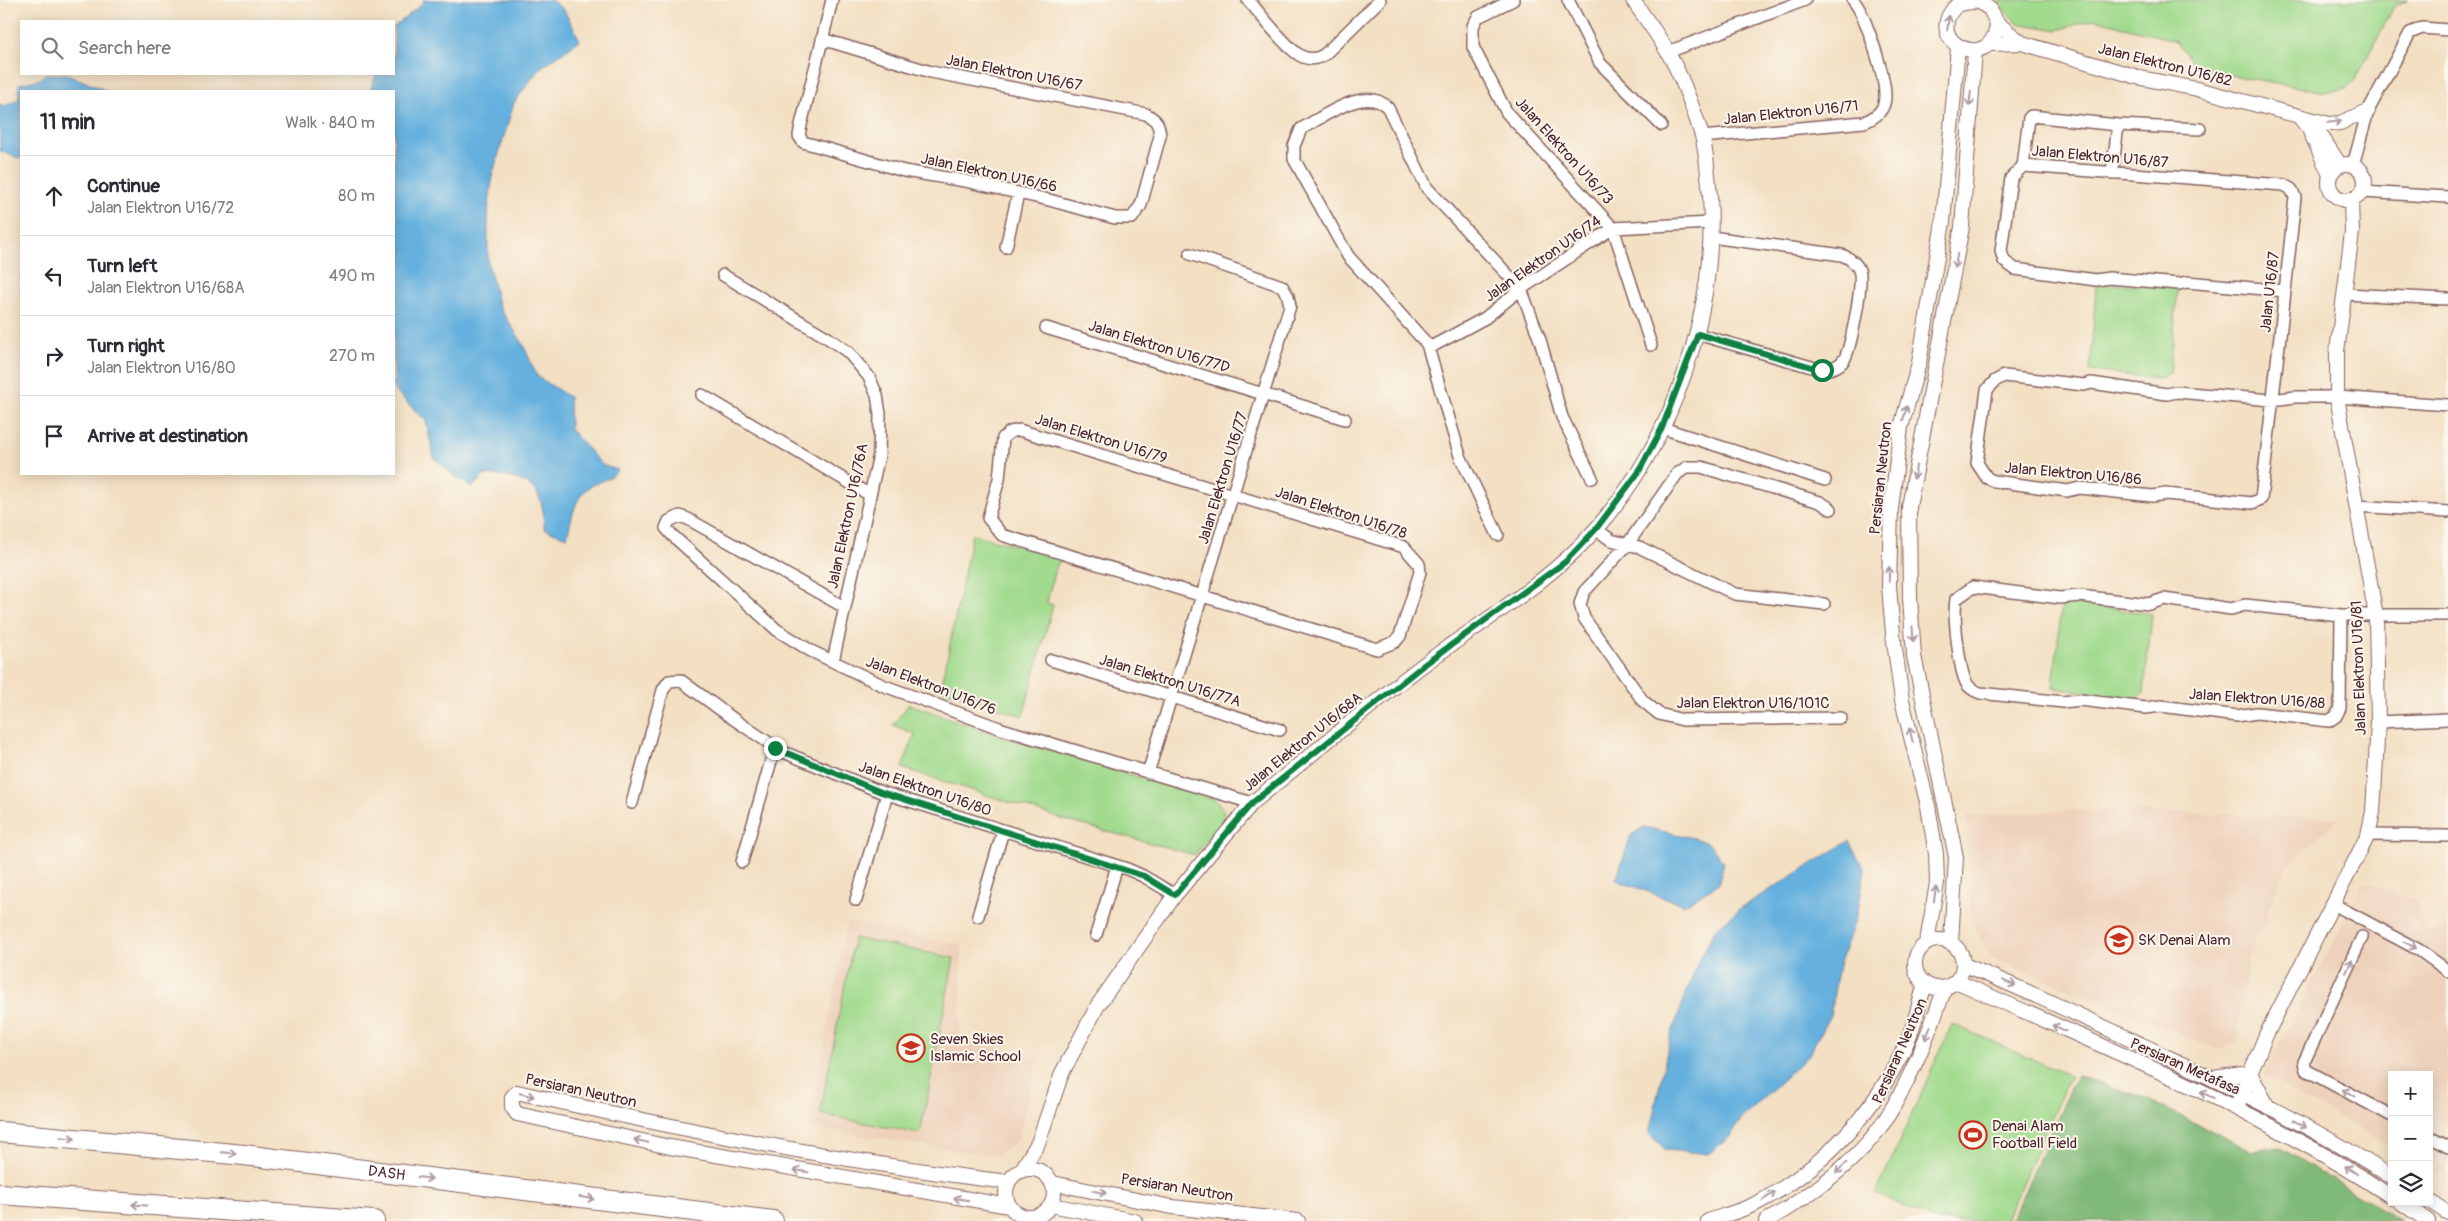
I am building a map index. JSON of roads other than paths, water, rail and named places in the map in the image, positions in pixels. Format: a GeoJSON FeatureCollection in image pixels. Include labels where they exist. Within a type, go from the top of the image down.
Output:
{"type":"FeatureCollection","features":[{"type":"Feature","properties":{"kind":"highway","name":"DASH"},"geometry":{"type":"LineString","coordinates":[[0,1132],[244,1154],[773,1221]]}},
{"type":"Feature","properties":{"kind":"highway"},"geometry":{"type":"LineString","coordinates":[[0,1194],[374,1221]]}},
{"type":"Feature","properties":{"kind":"street"},"geometry":{"type":"LineString","coordinates":[[822,39],[832,0]]}},
{"type":"Feature","properties":{"kind":"street"},"geometry":{"type":"LineString","coordinates":[[1248,0],[1296,53],[1302,57],[1318,58],[1380,0]]}},
{"type":"Feature","properties":{"kind":"street","name":"Jalan Elektron U16/73"},"geometry":{"type":"LineString","coordinates":[[1513,0],[1478,17],[1473,26],[1473,47],[1507,113],[1613,228]]}},
{"type":"Feature","properties":{"kind":"street"},"geometry":{"type":"LineString","coordinates":[[1568,0],[1600,63],[1661,125]]}},
{"type":"Feature","properties":{"kind":"street","name":"Jalan Elektron U16/68A"},"geometry":{"type":"LineString","coordinates":[[1020,1171],[1038,1143],[1062,1072],[1098,1005],[1175,895],[1252,803],[1421,667],[1565,562],[1596,529],[1638,473],[1662,428],[1698,334],[1711,230],[1708,167],[1702,137],[1682,80],[1668,52],[1633,0]]}},
{"type":"Feature","properties":{"kind":"street"},"geometry":{"type":"LineString","coordinates":[[1668,52],[1805,0]]}},
{"type":"Feature","properties":{"kind":"street","name":"Jalan Elektron U16/71"},"geometry":{"type":"LineString","coordinates":[[1702,137],[1864,122],[1879,113],[1885,96],[1879,66],[1870,36],[1853,0]]}},
{"type":"Feature","properties":{"kind":"street"},"geometry":{"type":"LineString","coordinates":[[1971,0],[1984,2],[1997,23],[2022,43],[1989,44],[1975,51],[1958,47],[1948,34],[1946,26],[1952,10],[1958,2],[1971,0]]}},
{"type":"Feature","properties":{"kind":"street"},"geometry":{"type":"LineString","coordinates":[[1989,44],[1996,31],[1997,23]]}},
{"type":"Feature","properties":{"kind":"street"},"geometry":{"type":"LineString","coordinates":[[2448,30],[2422,28],[2410,33],[2368,111],[2332,191],[2340,198],[2356,195],[2448,197]]}},
{"type":"Feature","properties":{"kind":"street","name":"Jalan Elektron U16/66"},"geometry":{"type":"LineString","coordinates":[[822,39],[799,136],[803,142],[810,146],[904,171],[965,182],[1124,220],[1132,218],[1141,205],[1152,165]]}},
{"type":"Feature","properties":{"kind":"street","name":"Jalan Elektron U16/67"},"geometry":{"type":"LineString","coordinates":[[822,39],[931,72],[1146,114],[1155,119],[1159,126],[1160,136],[1152,165]]}},
{"type":"Feature","properties":{"kind":"street","name":"Jalan Elektron U16/82"},"geometry":{"type":"LineString","coordinates":[[2022,43],[2141,78],[2197,89],[2300,118],[2329,124],[2340,123],[2368,111]]}},
{"type":"Feature","properties":{"kind":"street","name":"Persiaran Neutron"},"geometry":{"type":"LineString","coordinates":[[1927,942],[1937,883],[1936,854],[1928,806],[1902,700],[1893,634],[1889,586],[1890,509],[1901,427],[1919,364],[1943,222],[1958,47]]}},
{"type":"Feature","properties":{"kind":"street","name":"Persiaran Neutron"},"geometry":{"type":"LineString","coordinates":[[1951,942],[1956,857],[1914,656],[1910,598],[1910,507],[1962,227],[1975,51]]}},
{"type":"Feature","properties":{"kind":"street"},"geometry":{"type":"LineString","coordinates":[[1498,535],[1460,456],[1429,348],[1423,338],[1348,256],[1294,158],[1294,146],[1301,128],[1363,98],[1378,100],[1384,103],[1427,188],[1521,289],[1540,340],[1562,417],[1592,478]]}},
{"type":"Feature","properties":{"kind":"street"},"geometry":{"type":"LineString","coordinates":[[2023,166],[2029,116],[2118,125],[2200,129]]}},
{"type":"Feature","properties":{"kind":"street"},"geometry":{"type":"LineString","coordinates":[[2300,118],[2341,168]]}},
{"type":"Feature","properties":{"kind":"street"},"geometry":{"type":"LineString","coordinates":[[2112,174],[2118,125]]}},
{"type":"Feature","properties":{"kind":"street","name":"Jalan Elektron U16/87"},"geometry":{"type":"LineString","coordinates":[[2286,291],[2187,282],[2179,284],[2109,278],[2096,280],[2015,269],[2004,261],[2000,251],[2010,178],[2023,166],[2112,174],[2284,185],[2291,189]]}},
{"type":"Feature","properties":{"kind":"street","name":"Jalan Elektron U16/81"},"geometry":{"type":"LineString","coordinates":[[2236,1108],[2266,1035],[2368,835],[2373,812],[2378,722],[2376,616],[2337,397],[2337,352],[2356,195],[2364,176],[2341,168]]}},
{"type":"Feature","properties":{"kind":"street","name":"Jalan U16/87"},"geometry":{"type":"LineString","coordinates":[[2272,400],[2286,291],[2295,197],[2291,189]]}},
{"type":"Feature","properties":{"kind":"street"},"geometry":{"type":"LineString","coordinates":[[1006,247],[1018,194]]}},
{"type":"Feature","properties":{"kind":"street"},"geometry":{"type":"LineString","coordinates":[[1613,228],[1652,345]]}},
{"type":"Feature","properties":{"kind":"street","name":"Jalan Elektron U16/74"},"geometry":{"type":"LineString","coordinates":[[1429,348],[1485,318],[1521,289],[1613,228],[1711,230],[1842,255],[1856,263],[1860,275],[1856,317],[1845,358],[1834,368],[1822,370],[1698,334]]}},
{"type":"Feature","properties":{"kind":"street","name":"Jalan Elektron U16/77"},"geometry":{"type":"LineString","coordinates":[[1148,773],[1290,306],[1288,296],[1282,286],[1190,254]]}},
{"type":"Feature","properties":{"kind":"street","name":"Jalan Elektron U16/76A"},"geometry":{"type":"LineString","coordinates":[[723,275],[848,352],[869,377],[877,395],[880,414],[879,455],[832,662]]}},
{"type":"Feature","properties":{"kind":"street"},"geometry":{"type":"LineString","coordinates":[[2345,294],[2448,299]]}},
{"type":"Feature","properties":{"kind":"street","name":"Jalan Elektron U16/77D"},"geometry":{"type":"LineString","coordinates":[[1046,328],[1346,419]]}},
{"type":"Feature","properties":{"kind":"street","name":"Jalan Elektron U16/86"},"geometry":{"type":"LineString","coordinates":[[2272,400],[2261,499],[2252,503],[2166,494],[2152,496],[2080,488],[2066,491],[1994,482],[1986,478],[1977,463],[1987,390],[1995,381],[2004,376],[2084,385],[2091,384],[2167,394],[2177,392],[2272,400],[2295,397],[2337,397],[2448,405]]}},
{"type":"Feature","properties":{"kind":"street"},"geometry":{"type":"LineString","coordinates":[[702,395],[870,494]]}},
{"type":"Feature","properties":{"kind":"street"},"geometry":{"type":"LineString","coordinates":[[1662,428],[1825,480]]}},
{"type":"Feature","properties":{"kind":"street","name":"Jalan Elektron U16/79"},"geometry":{"type":"LineString","coordinates":[[1202,596],[1002,535],[988,518],[999,479],[1003,438],[1010,432],[1019,430],[1233,495]]}},
{"type":"Feature","properties":{"kind":"street"},"geometry":{"type":"LineString","coordinates":[[1627,545],[1677,474],[1687,467],[1701,467],[1820,502],[1831,509]]}},
{"type":"Feature","properties":{"kind":"street","name":"Jalan Elektron U16/78"},"geometry":{"type":"LineString","coordinates":[[1202,596],[1377,649],[1395,642],[1402,631],[1410,606],[1420,572],[1419,564],[1404,547],[1233,495]]}},
{"type":"Feature","properties":{"kind":"street"},"geometry":{"type":"LineString","coordinates":[[2357,506],[2448,512]]}},
{"type":"Feature","properties":{"kind":"street","name":"Jalan Elektron U16/76"},"geometry":{"type":"LineString","coordinates":[[844,607],[688,519],[680,516],[669,521],[666,528],[672,535],[777,630],[832,662],[914,698],[1002,729],[1252,803]]}},
{"type":"Feature","properties":{"kind":"street"},"geometry":{"type":"LineString","coordinates":[[1596,529],[1611,540],[1639,548],[1735,594],[1824,604]]}},
{"type":"Feature","properties":{"kind":"street","name":"Jalan Elektron U16/101C"},"geometry":{"type":"LineString","coordinates":[[1627,545],[1588,586],[1581,598],[1581,610],[1584,618],[1643,701],[1659,714],[1683,720],[1841,718]]}},
{"type":"Feature","properties":{"kind":"street","name":"Jalan Elektron U16/88"},"geometry":{"type":"LineString","coordinates":[[1973,587],[2060,598],[2079,596],[2149,604],[2164,599],[2231,609],[2245,605],[2341,615],[2340,708],[2336,716],[2329,721],[2257,713],[2237,716],[2161,706],[2146,708],[2080,700],[2064,702],[1980,693],[1972,690],[1966,684],[1957,641],[1954,607],[1956,599],[1973,587]]}},
{"type":"Feature","properties":{"kind":"street"},"geometry":{"type":"LineString","coordinates":[[2341,615],[2448,615]]}},
{"type":"Feature","properties":{"kind":"street","name":"Jalan Elektron U16/77A"},"geometry":{"type":"LineString","coordinates":[[1051,660],[1280,730]]}},
{"type":"Feature","properties":{"kind":"street","name":"Jalan Elektron U16/80"},"geometry":{"type":"LineString","coordinates":[[632,802],[663,690],[669,681],[680,680],[775,748],[887,794],[1117,866],[1144,876],[1175,895]]}},
{"type":"Feature","properties":{"kind":"street"},"geometry":{"type":"LineString","coordinates":[[2378,722],[2448,719]]}},
{"type":"Feature","properties":{"kind":"street"},"geometry":{"type":"LineString","coordinates":[[742,862],[775,748]]}},
{"type":"Feature","properties":{"kind":"street"},"geometry":{"type":"LineString","coordinates":[[856,900],[887,794]]}},
{"type":"Feature","properties":{"kind":"street"},"geometry":{"type":"LineString","coordinates":[[978,916],[1003,830]]}},
{"type":"Feature","properties":{"kind":"street"},"geometry":{"type":"LineString","coordinates":[[2368,835],[2448,836]]}},
{"type":"Feature","properties":{"kind":"street"},"geometry":{"type":"LineString","coordinates":[[1096,935],[1117,866]]}},
{"type":"Feature","properties":{"kind":"street"},"geometry":{"type":"LineString","coordinates":[[2333,904],[2418,950],[2448,971]]}},
{"type":"Feature","properties":{"kind":"street"},"geometry":{"type":"LineString","coordinates":[[2357,916],[2362,937]]}},
{"type":"Feature","properties":{"kind":"street"},"geometry":{"type":"LineString","coordinates":[[2383,930],[2371,932],[2362,937],[2304,1062],[2306,1070],[2388,1114]]}},
{"type":"Feature","properties":{"kind":"street"},"geometry":{"type":"LineString","coordinates":[[1935,940],[1951,942],[1960,952],[1964,965],[1951,984],[1931,987],[1919,978],[1914,962],[1916,954],[1927,942],[1935,940]]}},
{"type":"Feature","properties":{"kind":"street","name":"Persiaran Metafasa"},"geometry":{"type":"LineString","coordinates":[[1964,965],[2028,991],[2242,1092],[2352,1152],[2388,1174]]}},
{"type":"Feature","properties":{"kind":"street","name":"Persiaran Neutron"},"geometry":{"type":"LineString","coordinates":[[1708,1221],[1760,1202],[1819,1163],[1853,1128],[1886,1084],[1908,1040],[1925,984]]}},
{"type":"Feature","properties":{"kind":"street","name":"Persiaran Neutron"},"geometry":{"type":"LineString","coordinates":[[1766,1221],[1788,1209],[1836,1173],[1864,1146],[1886,1119],[1923,1047],[1951,984]]}},
{"type":"Feature","properties":{"kind":"street","name":"Persiaran Metafasa"},"geometry":{"type":"LineString","coordinates":[[1951,984],[2236,1108],[2340,1162],[2388,1194]]}},
{"type":"Feature","properties":{"kind":"street"},"geometry":{"type":"LineString","coordinates":[[2212,1078],[2250,1073],[2268,1106]]}},
{"type":"Feature","properties":{"kind":"street","name":"Persiaran Neutron"},"geometry":{"type":"LineString","coordinates":[[1008,1182],[809,1154],[731,1140],[517,1092],[512,1097],[512,1107],[517,1114],[641,1141],[811,1173],[1010,1206]]}},
{"type":"Feature","properties":{"kind":"street"},"geometry":{"type":"LineString","coordinates":[[2433,1139],[2448,1147]]}},
{"type":"Feature","properties":{"kind":"street"},"geometry":{"type":"LineString","coordinates":[[1038,1143],[1054,1198],[1046,1211],[1031,1217],[1015,1212],[1006,1198],[1008,1182],[1020,1171],[1033,1169],[1048,1178]]}},
{"type":"Feature","properties":{"kind":"street","name":"Persiaran Neutron"},"geometry":{"type":"LineString","coordinates":[[1048,1178],[1172,1207],[1298,1221]]}},
{"type":"Feature","properties":{"kind":"street"},"geometry":{"type":"LineString","coordinates":[[2433,1204],[2448,1213]]}},
{"type":"Feature","properties":{"kind":"street"},"geometry":{"type":"LineString","coordinates":[[1051,1205],[1135,1221]]}},
{"type":"Feature","properties":{"kind":"street"},"geometry":{"type":"LineString","coordinates":[[2406,1206],[2428,1221]]}},
{"type":"Feature","properties":{"kind":"water"},"geometry":{"type":"Polygon","coordinates":[[[423,0],[551,0],[564,10],[580,40],[539,69],[514,103],[493,173],[488,212],[488,263],[499,307],[522,342],[537,376],[569,397],[570,429],[602,465],[618,470],[583,493],[574,511],[567,537],[544,529],[541,502],[537,493],[522,481],[485,475],[472,487],[457,478],[434,458],[426,421],[395,391],[395,90],[370,90],[376,75],[395,75],[395,26],[423,3],[423,0]]]}},
{"type":"Feature","properties":{"kind":"water"},"geometry":{"type":"Polygon","coordinates":[[[44,75],[69,75],[105,90],[20,90],[20,159],[0,151],[0,104],[5,106],[19,99],[19,84],[40,79],[44,75]]]}},
{"type":"Feature","properties":{"kind":"water"},"geometry":{"type":"Polygon","coordinates":[[[1644,827],[1698,839],[1710,845],[1724,863],[1718,884],[1684,905],[1616,880],[1631,835],[1644,827]]]}},
{"type":"Feature","properties":{"kind":"water"},"geometry":{"type":"Polygon","coordinates":[[[1849,841],[1865,870],[1857,915],[1839,965],[1830,1015],[1808,1056],[1742,1118],[1729,1138],[1708,1154],[1666,1150],[1649,1134],[1670,1038],[1696,967],[1714,931],[1742,907],[1849,841]]]}},
{"type":"Feature","properties":{"kind":"place","name":"SK Denai Alam"},"geometry":{"type":"Point","coordinates":[2119,940]}},
{"type":"Feature","properties":{"kind":"place","name":"Seven Skies Islamic School"},"geometry":{"type":"Point","coordinates":[911,1048]}},
{"type":"Feature","properties":{"kind":"place","name":"Denai Alam Football Field"},"geometry":{"type":"Point","coordinates":[1973,1135]}}]}
